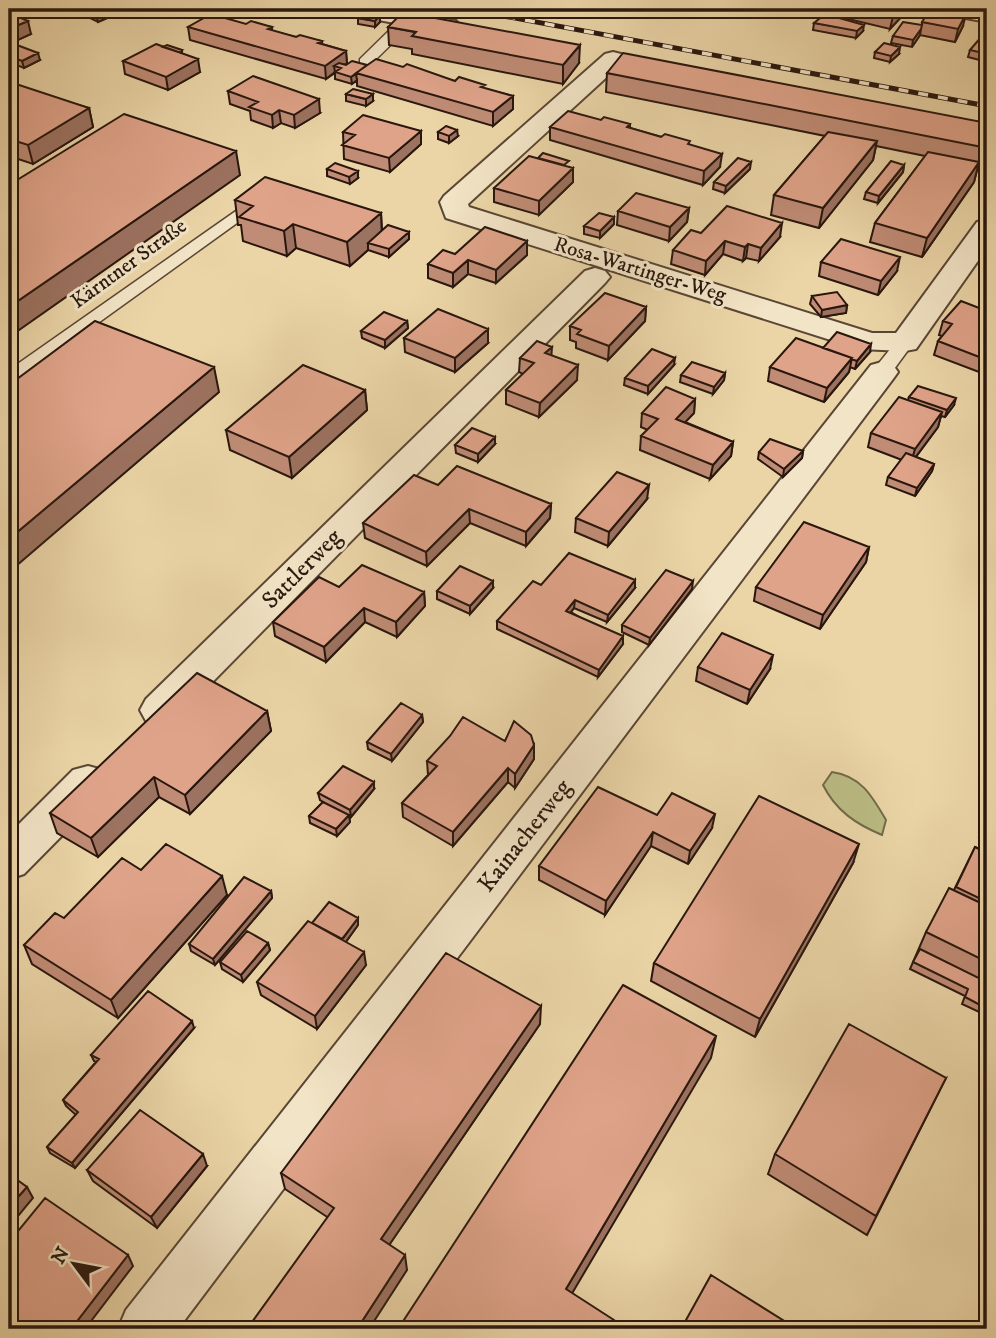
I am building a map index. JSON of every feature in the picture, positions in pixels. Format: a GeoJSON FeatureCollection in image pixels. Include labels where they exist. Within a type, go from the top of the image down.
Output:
{"type":"FeatureCollection","features":[{"type":"Feature","properties":{"kind":"street"},"geometry":{"type":"LineString","coordinates":[[357,9],[474,32]]}},
{"type":"Feature","properties":{"kind":"street"},"geometry":{"type":"LineString","coordinates":[[952,9],[987,15]]}},
{"type":"Feature","properties":{"kind":"street"},"geometry":{"type":"LineString","coordinates":[[588,54],[640,64]]}},
{"type":"Feature","properties":{"kind":"street","name":"Rosa-Wartinger-Weg"},"geometry":{"type":"LineString","coordinates":[[613,59],[454,202],[456,212],[870,342],[893,357]]}},
{"type":"Feature","properties":{"kind":"street"},"geometry":{"type":"LineString","coordinates":[[893,357],[987,228]]}},
{"type":"Feature","properties":{"kind":"street","name":"Sattlerweg"},"geometry":{"type":"LineString","coordinates":[[136,735],[595,277]]}},
{"type":"Feature","properties":{"kind":"street","name":"Kainacherweg"},"geometry":{"type":"LineString","coordinates":[[145,1329],[893,357]]}},
{"type":"Feature","properties":{"kind":"street"},"geometry":{"type":"LineString","coordinates":[[9,861],[107,764]]}},
{"type":"Feature","properties":{"kind":"lane"},"geometry":{"type":"LineString","coordinates":[[365,62],[409,19]]}},
{"type":"Feature","properties":{"kind":"lane","name":"Kärntner Straße"},"geometry":{"type":"LineString","coordinates":[[9,378],[276,188]]}},
{"type":"Feature","properties":{"kind":"green space"},"geometry":{"type":"Polygon","coordinates":[[[832,772],[851,778],[865,788],[886,820],[882,835],[855,821],[834,802],[823,785],[832,772]]]}},
{"type":"Feature","properties":{"kind":"building"},"geometry":{"type":"Polygon","coordinates":[[[83,9],[100,9],[106,11],[96,15],[83,9]]]}},
{"type":"Feature","properties":{"kind":"building"},"geometry":{"type":"Polygon","coordinates":[[[859,9],[900,9],[893,16],[859,9]]]}},
{"type":"Feature","properties":{"kind":"building"},"geometry":{"type":"Polygon","coordinates":[[[930,9],[966,14],[958,29],[922,22],[930,9]]]}},
{"type":"Feature","properties":{"kind":"building"},"geometry":{"type":"Polygon","coordinates":[[[403,12],[580,45],[563,65],[412,36],[416,32],[388,27],[403,12]]]}},
{"type":"Feature","properties":{"kind":"building"},"geometry":{"type":"Polygon","coordinates":[[[9,13],[28,21],[9,29],[9,13]]]}},
{"type":"Feature","properties":{"kind":"building"},"geometry":{"type":"Polygon","coordinates":[[[363,13],[380,15],[375,21],[358,18],[363,13]]]}},
{"type":"Feature","properties":{"kind":"building"},"geometry":{"type":"Polygon","coordinates":[[[211,14],[246,24],[251,21],[272,27],[268,29],[322,41],[318,43],[346,51],[325,66],[188,27],[211,14]]]}},
{"type":"Feature","properties":{"kind":"building"},"geometry":{"type":"Polygon","coordinates":[[[825,14],[864,25],[857,31],[814,23],[825,14]]]}},
{"type":"Feature","properties":{"kind":"building"},"geometry":{"type":"Polygon","coordinates":[[[903,22],[922,25],[913,40],[893,36],[903,22]]]}},
{"type":"Feature","properties":{"kind":"building"},"geometry":{"type":"Polygon","coordinates":[[[982,36],[987,38],[987,54],[970,50],[982,36]]]}},
{"type":"Feature","properties":{"kind":"building"},"geometry":{"type":"Polygon","coordinates":[[[9,42],[38,53],[22,61],[9,56],[9,42]]]}},
{"type":"Feature","properties":{"kind":"building"},"geometry":{"type":"Polygon","coordinates":[[[884,43],[900,47],[891,56],[875,52],[884,43]]]}},
{"type":"Feature","properties":{"kind":"building"},"geometry":{"type":"Polygon","coordinates":[[[156,44],[198,59],[166,77],[123,61],[156,44]]]}},
{"type":"Feature","properties":{"kind":"building"},"geometry":{"type":"Polygon","coordinates":[[[167,45],[182,50],[178,52],[163,47],[167,45]]]}},
{"type":"Feature","properties":{"kind":"building"},"geometry":{"type":"Polygon","coordinates":[[[623,53],[987,123],[987,148],[607,73],[623,53]]]}},
{"type":"Feature","properties":{"kind":"building"},"geometry":{"type":"Polygon","coordinates":[[[376,59],[403,67],[407,64],[455,81],[459,77],[485,85],[481,87],[513,96],[493,112],[356,73],[376,59]]]}},
{"type":"Feature","properties":{"kind":"building"},"geometry":{"type":"Polygon","coordinates":[[[352,61],[367,65],[351,77],[335,72],[341,68],[334,66],[339,63],[346,65],[352,61]]]}},
{"type":"Feature","properties":{"kind":"building"},"geometry":{"type":"Polygon","coordinates":[[[253,76],[319,99],[294,115],[279,110],[272,115],[249,107],[258,102],[228,91],[253,76]]]}},
{"type":"Feature","properties":{"kind":"building"},"geometry":{"type":"Polygon","coordinates":[[[13,83],[89,108],[28,145],[9,139],[9,85],[13,83]]]}},
{"type":"Feature","properties":{"kind":"building"},"geometry":{"type":"Polygon","coordinates":[[[353,89],[373,94],[366,99],[346,94],[353,89]]]}},
{"type":"Feature","properties":{"kind":"building"},"geometry":{"type":"Polygon","coordinates":[[[568,111],[630,124],[627,127],[661,137],[665,134],[690,141],[688,144],[722,154],[704,171],[550,127],[568,111]]]}},
{"type":"Feature","properties":{"kind":"building"},"geometry":{"type":"Polygon","coordinates":[[[124,114],[236,151],[9,307],[9,185],[124,114]]]}},
{"type":"Feature","properties":{"kind":"building"},"geometry":{"type":"Polygon","coordinates":[[[363,115],[421,131],[389,158],[342,145],[355,135],[343,132],[363,115]]]}},
{"type":"Feature","properties":{"kind":"building"},"geometry":{"type":"Polygon","coordinates":[[[446,126],[457,130],[449,136],[438,132],[446,126]]]}},
{"type":"Feature","properties":{"kind":"building"},"geometry":{"type":"Polygon","coordinates":[[[828,132],[877,141],[823,208],[774,195],[828,132]]]}},
{"type":"Feature","properties":{"kind":"building"},"geometry":{"type":"Polygon","coordinates":[[[928,152],[979,162],[927,238],[875,223],[928,152]]]}},
{"type":"Feature","properties":{"kind":"building"},"geometry":{"type":"Polygon","coordinates":[[[543,153],[569,161],[564,165],[538,158],[543,153]]]}},
{"type":"Feature","properties":{"kind":"building"},"geometry":{"type":"Polygon","coordinates":[[[529,156],[573,168],[539,201],[494,188],[529,156]]]}},
{"type":"Feature","properties":{"kind":"building"},"geometry":{"type":"Polygon","coordinates":[[[738,158],[751,162],[726,186],[714,182],[738,158]]]}},
{"type":"Feature","properties":{"kind":"building"},"geometry":{"type":"Polygon","coordinates":[[[891,161],[904,165],[879,196],[866,192],[891,161]]]}},
{"type":"Feature","properties":{"kind":"building"},"geometry":{"type":"Polygon","coordinates":[[[335,163],[358,171],[349,177],[327,169],[335,163]]]}},
{"type":"Feature","properties":{"kind":"building"},"geometry":{"type":"Polygon","coordinates":[[[265,177],[381,213],[347,242],[293,224],[284,231],[239,217],[253,206],[235,200],[265,177]]]}},
{"type":"Feature","properties":{"kind":"building"},"geometry":{"type":"Polygon","coordinates":[[[636,193],[689,208],[670,227],[618,211],[636,193]]]}},
{"type":"Feature","properties":{"kind":"building"},"geometry":{"type":"Polygon","coordinates":[[[727,206],[782,223],[761,248],[725,241],[706,261],[673,250],[691,230],[701,233],[727,206]]]}},
{"type":"Feature","properties":{"kind":"building"},"geometry":{"type":"Polygon","coordinates":[[[599,213],[614,217],[600,231],[584,226],[599,213]]]}},
{"type":"Feature","properties":{"kind":"building"},"geometry":{"type":"Polygon","coordinates":[[[388,225],[409,232],[389,249],[368,243],[388,225]]]}},
{"type":"Feature","properties":{"kind":"building"},"geometry":{"type":"Polygon","coordinates":[[[485,227],[527,241],[496,270],[468,260],[453,273],[428,264],[443,250],[455,254],[485,227]]]}},
{"type":"Feature","properties":{"kind":"building"},"geometry":{"type":"Polygon","coordinates":[[[841,239],[900,257],[881,281],[821,262],[841,239]]]}},
{"type":"Feature","properties":{"kind":"building"},"geometry":{"type":"Polygon","coordinates":[[[837,292],[847,305],[822,310],[812,296],[837,292]]]}},
{"type":"Feature","properties":{"kind":"building"},"geometry":{"type":"Polygon","coordinates":[[[605,293],[646,307],[609,346],[577,334],[581,330],[570,326],[605,293]]]}},
{"type":"Feature","properties":{"kind":"building"},"geometry":{"type":"Polygon","coordinates":[[[961,301],[987,311],[987,360],[938,341],[952,324],[943,321],[961,301]]]}},
{"type":"Feature","properties":{"kind":"building"},"geometry":{"type":"Polygon","coordinates":[[[438,309],[488,329],[455,358],[404,338],[438,309]]]}},
{"type":"Feature","properties":{"kind":"building"},"geometry":{"type":"Polygon","coordinates":[[[384,312],[407,321],[385,340],[361,331],[384,312]]]}},
{"type":"Feature","properties":{"kind":"building"},"geometry":{"type":"Polygon","coordinates":[[[95,321],[214,367],[9,539],[9,385],[95,321]]]}},
{"type":"Feature","properties":{"kind":"building"},"geometry":{"type":"Polygon","coordinates":[[[837,332],[871,344],[857,361],[823,348],[837,332]]]}},
{"type":"Feature","properties":{"kind":"building"},"geometry":{"type":"Polygon","coordinates":[[[796,338],[852,358],[827,388],[770,367],[796,338]]]}},
{"type":"Feature","properties":{"kind":"building"},"geometry":{"type":"Polygon","coordinates":[[[537,341],[552,347],[545,353],[578,365],[540,403],[506,390],[534,363],[520,358],[537,341]]]}},
{"type":"Feature","properties":{"kind":"building"},"geometry":{"type":"Polygon","coordinates":[[[652,349],[675,358],[648,386],[625,378],[652,349]]]}},
{"type":"Feature","properties":{"kind":"building"},"geometry":{"type":"Polygon","coordinates":[[[692,362],[725,373],[714,387],[681,375],[692,362]]]}},
{"type":"Feature","properties":{"kind":"building"},"geometry":{"type":"Polygon","coordinates":[[[303,365],[365,390],[289,457],[226,430],[303,365]]]}},
{"type":"Feature","properties":{"kind":"building"},"geometry":{"type":"Polygon","coordinates":[[[918,386],[956,398],[947,410],[909,397],[918,386]]]}},
{"type":"Feature","properties":{"kind":"building"},"geometry":{"type":"Polygon","coordinates":[[[666,387],[695,399],[676,419],[733,442],[713,465],[641,436],[658,419],[642,413],[666,387]]]}},
{"type":"Feature","properties":{"kind":"building"},"geometry":{"type":"Polygon","coordinates":[[[899,397],[942,412],[915,449],[871,433],[899,397]]]}},
{"type":"Feature","properties":{"kind":"building"},"geometry":{"type":"Polygon","coordinates":[[[472,428],[495,437],[478,454],[455,445],[472,428]]]}},
{"type":"Feature","properties":{"kind":"building"},"geometry":{"type":"Polygon","coordinates":[[[770,439],[803,451],[784,469],[759,452],[770,439]]]}},
{"type":"Feature","properties":{"kind":"building"},"geometry":{"type":"Polygon","coordinates":[[[906,453],[934,464],[917,488],[888,477],[906,453]]]}},
{"type":"Feature","properties":{"kind":"building"},"geometry":{"type":"Polygon","coordinates":[[[457,466],[551,504],[526,532],[469,509],[426,552],[363,523],[414,475],[438,485],[457,466]]]}},
{"type":"Feature","properties":{"kind":"building"},"geometry":{"type":"Polygon","coordinates":[[[617,472],[649,485],[609,532],[576,518],[617,472]]]}},
{"type":"Feature","properties":{"kind":"building"},"geometry":{"type":"Polygon","coordinates":[[[804,522],[869,547],[823,615],[756,587],[804,522]]]}},
{"type":"Feature","properties":{"kind":"building"},"geometry":{"type":"Polygon","coordinates":[[[569,553],[635,580],[608,615],[575,600],[566,611],[623,636],[599,670],[497,621],[533,581],[541,585],[569,553]]]}},
{"type":"Feature","properties":{"kind":"building"},"geometry":{"type":"Polygon","coordinates":[[[362,565],[424,592],[396,622],[364,608],[324,647],[273,622],[319,577],[339,587],[362,565]]]}},
{"type":"Feature","properties":{"kind":"building"},"geometry":{"type":"Polygon","coordinates":[[[460,566],[493,581],[470,606],[437,591],[460,566]]]}},
{"type":"Feature","properties":{"kind":"building"},"geometry":{"type":"Polygon","coordinates":[[[666,570],[693,581],[650,638],[622,625],[666,570]]]}},
{"type":"Feature","properties":{"kind":"building"},"geometry":{"type":"Polygon","coordinates":[[[722,633],[773,655],[750,690],[698,667],[722,633]]]}},
{"type":"Feature","properties":{"kind":"building"},"geometry":{"type":"Polygon","coordinates":[[[197,673],[267,711],[185,795],[154,777],[91,838],[50,813],[197,673]]]}},
{"type":"Feature","properties":{"kind":"building"},"geometry":{"type":"Polygon","coordinates":[[[401,703],[422,715],[391,754],[367,742],[401,703]]]}},
{"type":"Feature","properties":{"kind":"building"},"geometry":{"type":"Polygon","coordinates":[[[463,717],[505,741],[514,721],[531,735],[534,745],[515,774],[508,768],[453,832],[402,803],[437,766],[427,761],[463,717]]]}},
{"type":"Feature","properties":{"kind":"building"},"geometry":{"type":"Polygon","coordinates":[[[343,766],[374,782],[350,810],[318,793],[343,766]]]}},
{"type":"Feature","properties":{"kind":"building"},"geometry":{"type":"Polygon","coordinates":[[[598,787],[657,815],[672,793],[715,814],[690,851],[653,832],[606,901],[539,866],[598,787]]]}},
{"type":"Feature","properties":{"kind":"building"},"geometry":{"type":"Polygon","coordinates":[[[759,796],[859,844],[760,1019],[654,963],[759,796]]]}},
{"type":"Feature","properties":{"kind":"building"},"geometry":{"type":"Polygon","coordinates":[[[323,802],[349,815],[336,829],[309,816],[323,802]]]}},
{"type":"Feature","properties":{"kind":"building"},"geometry":{"type":"Polygon","coordinates":[[[987,819],[987,832],[982,830],[987,819]]]}},
{"type":"Feature","properties":{"kind":"building"},"geometry":{"type":"Polygon","coordinates":[[[166,844],[222,876],[111,1000],[24,945],[55,913],[64,918],[122,858],[141,870],[166,844]]]}},
{"type":"Feature","properties":{"kind":"building"},"geometry":{"type":"Polygon","coordinates":[[[975,847],[987,853],[987,902],[956,887],[975,847]]]}},
{"type":"Feature","properties":{"kind":"building"},"geometry":{"type":"Polygon","coordinates":[[[244,877],[271,891],[213,959],[189,944],[244,877]]]}},
{"type":"Feature","properties":{"kind":"building"},"geometry":{"type":"Polygon","coordinates":[[[949,888],[987,906],[987,962],[926,932],[949,888]]]}},
{"type":"Feature","properties":{"kind":"building"},"geometry":{"type":"Polygon","coordinates":[[[329,902],[358,918],[342,939],[312,923],[329,902]]]}},
{"type":"Feature","properties":{"kind":"building"},"geometry":{"type":"Polygon","coordinates":[[[308,921],[364,952],[315,1016],[257,982],[308,921]]]}},
{"type":"Feature","properties":{"kind":"building"},"geometry":{"type":"Polygon","coordinates":[[[247,931],[268,943],[241,975],[220,962],[247,931]]]}},
{"type":"Feature","properties":{"kind":"building"},"geometry":{"type":"Polygon","coordinates":[[[920,949],[987,982],[987,995],[982,1006],[965,997],[968,989],[913,962],[920,949]]]}},
{"type":"Feature","properties":{"kind":"building"},"geometry":{"type":"Polygon","coordinates":[[[446,953],[541,1006],[381,1239],[405,1255],[357,1329],[247,1329],[334,1208],[281,1173],[446,953]]]}},
{"type":"Feature","properties":{"kind":"building"},"geometry":{"type":"Polygon","coordinates":[[[623,985],[716,1036],[566,1289],[614,1320],[609,1329],[398,1329],[623,985]]]}},
{"type":"Feature","properties":{"kind":"building"},"geometry":{"type":"Polygon","coordinates":[[[148,991],[192,1021],[72,1163],[47,1147],[78,1112],[63,1100],[99,1059],[91,1055],[148,991]]]}},
{"type":"Feature","properties":{"kind":"building"},"geometry":{"type":"Polygon","coordinates":[[[849,1024],[946,1078],[876,1216],[775,1154],[849,1024]]]}},
{"type":"Feature","properties":{"kind":"building"},"geometry":{"type":"Polygon","coordinates":[[[140,1110],[203,1154],[151,1217],[87,1170],[140,1110]]]}},
{"type":"Feature","properties":{"kind":"building"},"geometry":{"type":"Polygon","coordinates":[[[9,1174],[27,1187],[9,1207],[9,1174]]]}},
{"type":"Feature","properties":{"kind":"building"},"geometry":{"type":"Polygon","coordinates":[[[45,1198],[128,1255],[71,1329],[9,1329],[9,1242],[45,1198]]]}},
{"type":"Feature","properties":{"kind":"building"},"geometry":{"type":"Polygon","coordinates":[[[711,1275],[797,1329],[681,1329],[711,1275]]]}},
{"type":"Feature","properties":{"kind":"railway"},"geometry":{"type":"LineString","coordinates":[[466,9],[987,106]]}}]}
